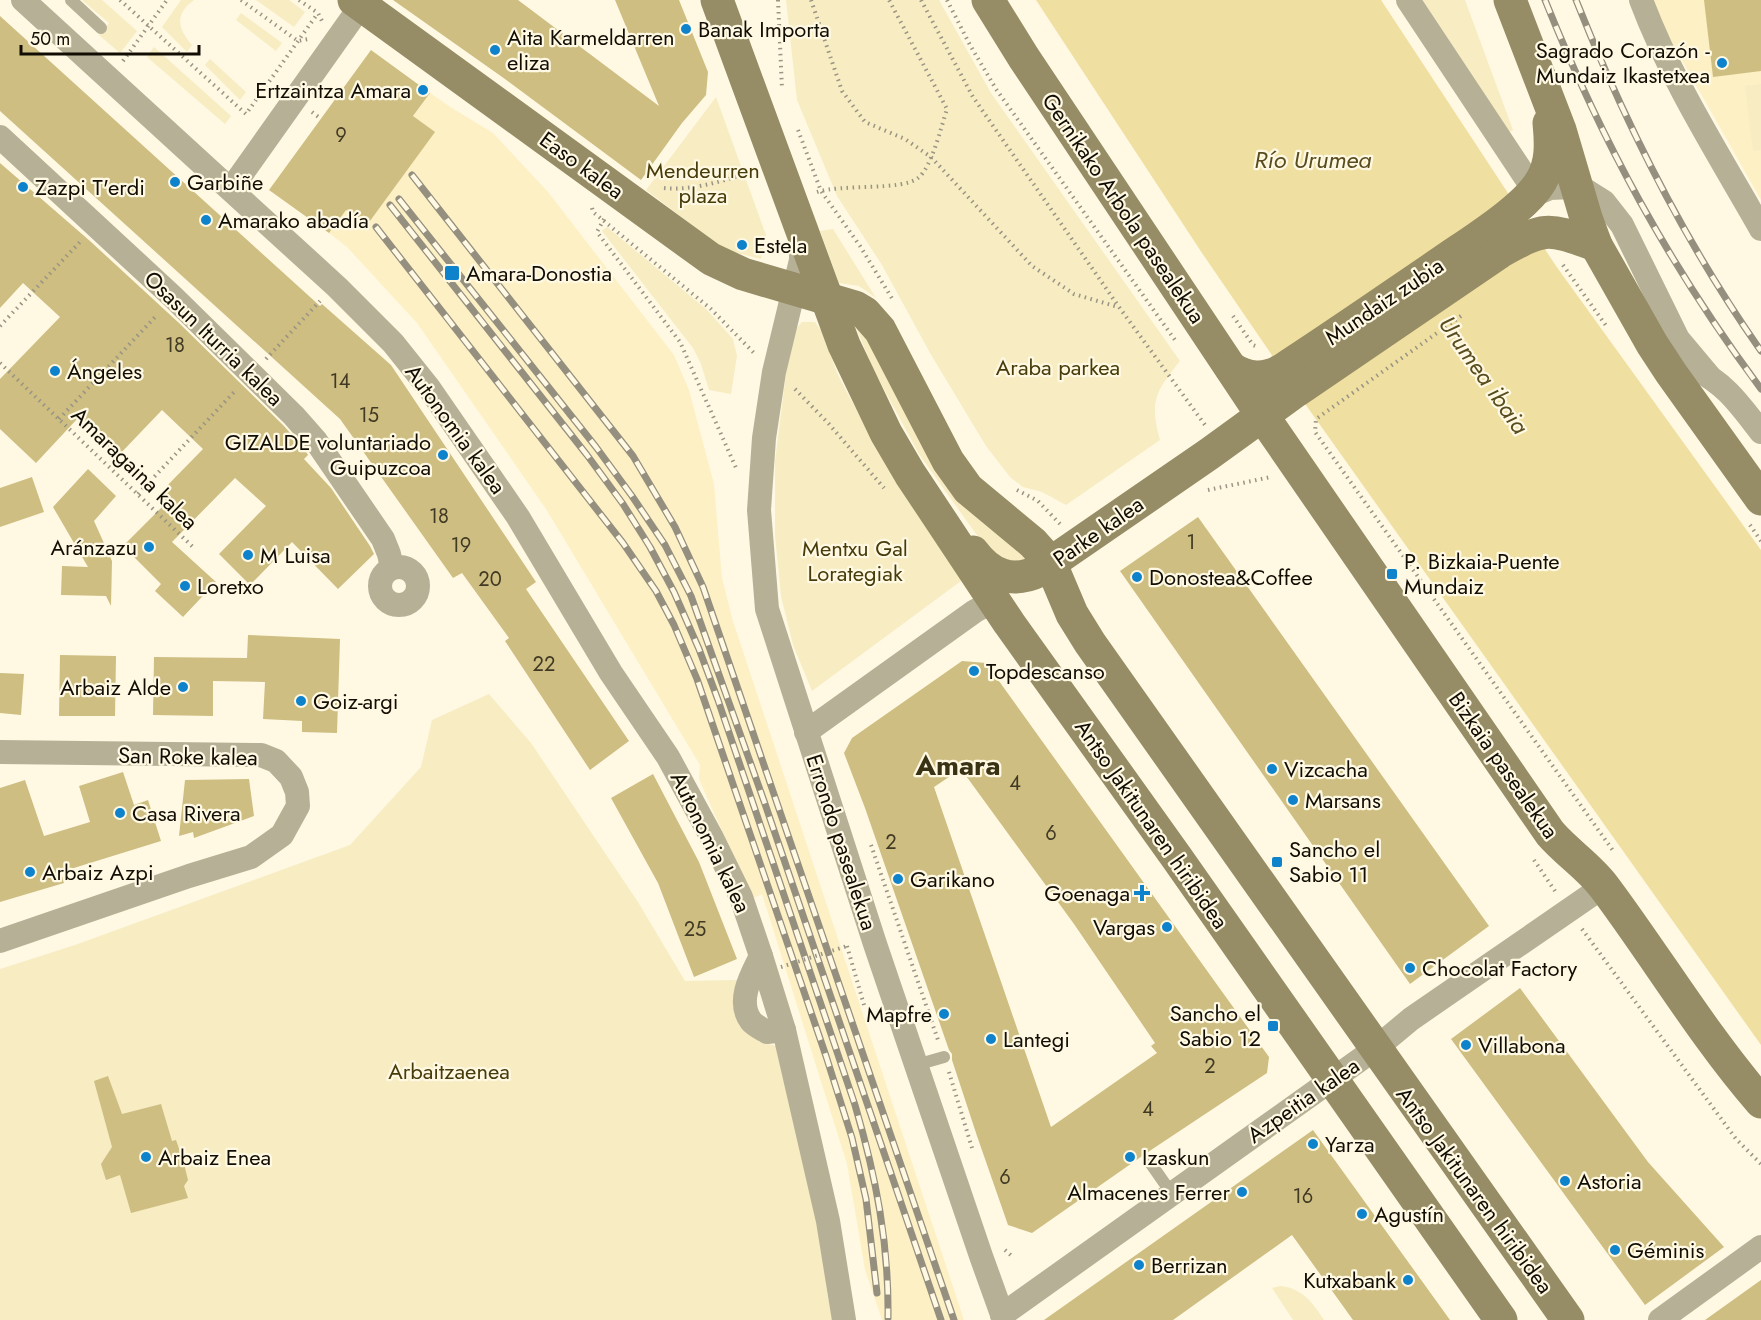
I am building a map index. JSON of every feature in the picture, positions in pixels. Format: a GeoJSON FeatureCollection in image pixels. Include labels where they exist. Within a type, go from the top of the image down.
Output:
{"type":"FeatureCollection","features":[{"type":"Feature","properties":{"kind":"main road"},"geometry":{"type":"LineString","coordinates":[[717,0],[795,215]]}},
{"type":"Feature","properties":{"kind":"main road","name":"Gernikako Arbola pasealekua"},"geometry":{"type":"LineString","coordinates":[[988,0],[1024,58],[1263,415]]}},
{"type":"Feature","properties":{"kind":"main road"},"geometry":{"type":"LineString","coordinates":[[1510,0],[1560,130],[1596,245],[1652,344],[1676,381],[1761,499]]}},
{"type":"Feature","properties":{"kind":"main road","name":"Easo kalea"},"geometry":{"type":"LineString","coordinates":[[360,2],[719,263],[743,274],[794,288],[828,304]]}},
{"type":"Feature","properties":{"kind":"main road","name":"Mundaiz zubia"},"geometry":{"type":"LineString","coordinates":[[1263,415],[1289,381],[1486,231],[1542,180],[1550,161],[1551,141],[1547,98]]}},
{"type":"Feature","properties":{"kind":"main road","name":"Antso Jakitunaren hiribidea"},"geometry":{"type":"LineString","coordinates":[[795,215],[848,354],[886,433],[936,514],[994,601],[1501,1320]]}},
{"type":"Feature","properties":{"kind":"main road","name":"Mundaiz zubia"},"geometry":{"type":"LineString","coordinates":[[1289,381],[1500,252],[1547,233],[1596,245]]}},
{"type":"Feature","properties":{"kind":"main road","name":"Antso Jakitunaren hiribidea"},"geometry":{"type":"LineString","coordinates":[[828,304],[844,302],[865,313],[880,330],[942,451],[968,489],[1033,543],[1063,555],[1072,614],[1090,643],[1568,1320]]}},
{"type":"Feature","properties":{"kind":"main road","name":"Mundaiz zubia"},"geometry":{"type":"LineString","coordinates":[[1231,368],[1247,376],[1274,375],[1289,381]]}},
{"type":"Feature","properties":{"kind":"main road","name":"Parke kalea"},"geometry":{"type":"LineString","coordinates":[[936,514],[953,524],[986,567],[995,573],[1018,578],[1029,576],[1220,447],[1263,415]]}},
{"type":"Feature","properties":{"kind":"main road","name":"Bizkaia pasealekua"},"geometry":{"type":"LineString","coordinates":[[1263,415],[1550,834],[1612,873],[1710,1038],[1761,1102]]}},
{"type":"Feature","properties":{"kind":"street","name":"Autonomia kalea"},"geometry":{"type":"LineString","coordinates":[[23,0],[337,287],[393,343],[429,388],[518,517],[611,673],[668,757],[712,838],[771,961]]}},
{"type":"Feature","properties":{"kind":"street"},"geometry":{"type":"LineString","coordinates":[[1408,0],[1524,195],[1562,186],[1585,190],[1604,202],[1622,225],[1678,339],[1709,376]]}},
{"type":"Feature","properties":{"kind":"street"},"geometry":{"type":"LineString","coordinates":[[1641,0],[1652,30],[1683,90],[1761,229]]}},
{"type":"Feature","properties":{"kind":"street"},"geometry":{"type":"LineString","coordinates":[[231,189],[360,2]]}},
{"type":"Feature","properties":{"kind":"street","name":"Osasun Iturria kalea"},"geometry":{"type":"LineString","coordinates":[[0,137],[173,297],[294,416],[316,441],[383,539],[392,568]]}},
{"type":"Feature","properties":{"kind":"street"},"geometry":{"type":"LineString","coordinates":[[786,322],[801,260],[802,243],[795,215]]}},
{"type":"Feature","properties":{"kind":"street"},"geometry":{"type":"LineString","coordinates":[[1596,245],[1600,226],[1611,221],[1622,225]]}},
{"type":"Feature","properties":{"kind":"street","name":"Antso Jakitunaren hiribidea"},"geometry":{"type":"LineString","coordinates":[[786,322],[798,310],[828,304]]}},
{"type":"Feature","properties":{"kind":"street","name":"Errondo pasealekua"},"geometry":{"type":"LineString","coordinates":[[786,322],[764,438],[759,510],[767,609],[916,1065],[1003,1317]]}},
{"type":"Feature","properties":{"kind":"street"},"geometry":{"type":"LineString","coordinates":[[1652,344],[1709,376],[1729,391],[1761,432]]}},
{"type":"Feature","properties":{"kind":"street"},"geometry":{"type":"LineString","coordinates":[[806,732],[975,611],[994,601]]}},
{"type":"Feature","properties":{"kind":"street","name":"San Roke kalea"},"geometry":{"type":"LineString","coordinates":[[0,752],[261,755],[276,761],[291,777],[297,792],[298,806],[282,835],[251,857],[0,941]]}},
{"type":"Feature","properties":{"kind":"street","name":"Azpeitia kalea"},"geometry":{"type":"LineString","coordinates":[[1003,1317],[1375,1049],[1411,1019],[1612,873]]}},
{"type":"Feature","properties":{"kind":"street"},"geometry":{"type":"LineString","coordinates":[[771,961],[747,983],[745,1004],[751,1021],[767,1032],[784,1030],[828,1221],[844,1320]]}},
{"type":"Feature","properties":{"kind":"street"},"geometry":{"type":"LineString","coordinates":[[1660,1320],[1761,1247]]}},
{"type":"Feature","properties":{"kind":"lane"},"geometry":{"type":"LineString","coordinates":[[71,0],[101,28]]}},
{"type":"Feature","properties":{"kind":"lane"},"geometry":{"type":"LineString","coordinates":[[916,1065],[944,1058]]}},
{"type":"Feature","properties":{"kind":"lane"},"geometry":{"type":"LineString","coordinates":[[1149,1161],[1172,1194]]}},
{"type":"Feature","properties":{"kind":"path"},"geometry":{"type":"LineString","coordinates":[[120,0],[246,114],[318,13]]}},
{"type":"Feature","properties":{"kind":"path"},"geometry":{"type":"LineString","coordinates":[[117,69],[167,0]]}},
{"type":"Feature","properties":{"kind":"path"},"geometry":{"type":"LineString","coordinates":[[299,0],[318,13],[326,28]]}},
{"type":"Feature","properties":{"kind":"path"},"geometry":{"type":"LineString","coordinates":[[778,0],[782,88],[786,98]]}},
{"type":"Feature","properties":{"kind":"path"},"geometry":{"type":"LineString","coordinates":[[811,0],[842,91],[864,122],[905,139],[931,157],[1032,266],[1074,294],[1119,307]]}},
{"type":"Feature","properties":{"kind":"path"},"geometry":{"type":"LineString","coordinates":[[795,215],[821,191],[861,186],[902,186],[918,178],[931,157],[947,110],[889,0]]}},
{"type":"Feature","properties":{"kind":"path"},"geometry":{"type":"LineString","coordinates":[[921,0],[972,97],[1220,447]]}},
{"type":"Feature","properties":{"kind":"path"},"geometry":{"type":"LineString","coordinates":[[947,0],[996,89],[1179,346]]}},
{"type":"Feature","properties":{"kind":"path"},"geometry":{"type":"LineString","coordinates":[[797,129],[821,191],[881,278],[898,308]]}},
{"type":"Feature","properties":{"kind":"path"},"geometry":{"type":"LineString","coordinates":[[741,478],[680,342],[597,232],[603,220],[633,185],[678,189],[700,187],[753,171],[756,181]]}},
{"type":"Feature","properties":{"kind":"path"},"geometry":{"type":"LineString","coordinates":[[0,326],[85,237]]}},
{"type":"Feature","properties":{"kind":"path"},"geometry":{"type":"LineString","coordinates":[[138,494],[321,300]]}},
{"type":"Feature","properties":{"kind":"path"},"geometry":{"type":"LineString","coordinates":[[59,419],[163,309]]}},
{"type":"Feature","properties":{"kind":"path"},"geometry":{"type":"LineString","coordinates":[[1470,309],[1316,419],[1315,432],[1612,873]]}},
{"type":"Feature","properties":{"kind":"path","name":"Amaragaina kalea"},"geometry":{"type":"LineString","coordinates":[[0,363],[194,548]]}},
{"type":"Feature","properties":{"kind":"path"},"geometry":{"type":"LineString","coordinates":[[1266,467],[1272,477]]}},
{"type":"Feature","properties":{"kind":"path"},"geometry":{"type":"LineString","coordinates":[[1016,490],[1038,501],[1056,518],[1063,555]]}},
{"type":"Feature","properties":{"kind":"path"},"geometry":{"type":"LineString","coordinates":[[867,835],[944,1058],[975,1159]]}},
{"type":"Feature","properties":{"kind":"path"},"geometry":{"type":"LineString","coordinates":[[771,961],[847,946],[864,1005]]}},
{"type":"Feature","properties":{"kind":"path"},"geometry":{"type":"LineString","coordinates":[[1003,1248],[1013,1257]]}},
{"type":"Feature","properties":{"kind":"shaded area","name":"Sagrado Corazón - Mundaiz Ikastetxea"},"geometry":{"type":"Polygon","coordinates":[[[1652,0],[1761,0],[1761,200],[1658,18],[1652,0]]]}},
{"type":"Feature","properties":{"kind":"shaded area"},"geometry":{"type":"Polygon","coordinates":[[[430,93],[493,133],[548,192],[674,355],[689,390],[714,484],[722,578],[732,618],[964,1320],[882,1320],[865,1270],[847,1164],[762,894],[752,899],[699,779],[700,765],[546,509],[417,323],[347,247],[329,233],[430,93]]]}},
{"type":"Feature","properties":{"kind":"green space"},"geometry":{"type":"Polygon","coordinates":[[[82,0],[102,0],[137,31],[120,53],[99,35],[109,23],[82,0]]]}},
{"type":"Feature","properties":{"kind":"green space"},"geometry":{"type":"Polygon","coordinates":[[[181,0],[194,0],[183,11],[180,22],[192,45],[187,52],[162,27],[181,0]]]}},
{"type":"Feature","properties":{"kind":"green space"},"geometry":{"type":"Polygon","coordinates":[[[256,0],[289,0],[305,12],[294,27],[256,0]]]}},
{"type":"Feature","properties":{"kind":"green space","name":"Araba parkea"},"geometry":{"type":"Polygon","coordinates":[[[786,0],[939,0],[991,93],[1180,361],[1165,381],[1157,397],[1155,415],[1160,440],[1066,505],[1042,492],[1023,487],[1010,477],[986,446],[930,353],[882,265],[837,196],[797,100],[786,0]]]}},
{"type":"Feature","properties":{"kind":"green space"},"geometry":{"type":"Polygon","coordinates":[[[1418,0],[1465,0],[1513,130],[1506,134],[1418,0]]]}},
{"type":"Feature","properties":{"kind":"green space"},"geometry":{"type":"Polygon","coordinates":[[[241,13],[282,43],[276,51],[236,20],[241,13]]]}},
{"type":"Feature","properties":{"kind":"green space"},"geometry":{"type":"Polygon","coordinates":[[[154,47],[231,116],[225,124],[147,57],[154,47]]]}},
{"type":"Feature","properties":{"kind":"green space"},"geometry":{"type":"Polygon","coordinates":[[[210,59],[246,92],[240,100],[205,65],[210,59]]]}},
{"type":"Feature","properties":{"kind":"green space"},"geometry":{"type":"Polygon","coordinates":[[[1761,84],[1761,150],[1753,151],[1745,86],[1761,84]]]}},
{"type":"Feature","properties":{"kind":"green space","name":"Mendeurren plaza"},"geometry":{"type":"Polygon","coordinates":[[[716,97],[766,235],[761,259],[725,250],[646,190],[716,97]]]}},
{"type":"Feature","properties":{"kind":"green space"},"geometry":{"type":"Polygon","coordinates":[[[607,227],[706,309],[733,339],[737,356],[731,394],[709,390],[693,348],[602,231],[607,227]]]}},
{"type":"Feature","properties":{"kind":"green space"},"geometry":{"type":"Polygon","coordinates":[[[833,229],[876,298],[859,286],[839,283],[820,231],[833,229]]]}},
{"type":"Feature","properties":{"kind":"green space","name":"Mentxu Gal Lorategiak"},"geometry":{"type":"Polygon","coordinates":[[[802,322],[815,322],[822,332],[838,375],[877,449],[965,578],[812,691],[793,645],[781,596],[775,535],[775,461],[791,334],[802,322]]]}},
{"type":"Feature","properties":{"kind":"green space"},"geometry":{"type":"Polygon","coordinates":[[[858,326],[1028,560],[1013,564],[986,548],[919,454],[872,367],[856,327],[858,326]]]}},
{"type":"Feature","properties":{"kind":"green space","name":"Arbaitzaenea"},"geometry":{"type":"Polygon","coordinates":[[[489,694],[531,743],[638,902],[685,981],[738,980],[742,1015],[759,1042],[777,1046],[818,1219],[828,1298],[835,1320],[0,1320],[0,969],[75,945],[350,845],[421,767],[432,720],[489,694]]]}},
{"type":"Feature","properties":{"kind":"green space"},"geometry":{"type":"Polygon","coordinates":[[[1288,1287],[1306,1297],[1324,1320],[1293,1320],[1272,1288],[1288,1287]]]}},
{"type":"Feature","properties":{"kind":"water","name":"Río Urumea"},"geometry":{"type":"Polygon","coordinates":[[[1036,0],[1381,0],[1556,266],[1761,550],[1761,1045],[1308,408],[1202,253],[1036,0]]]}},
{"type":"Feature","properties":{"kind":"building"},"geometry":{"type":"Polygon","coordinates":[[[393,0],[518,0],[659,106],[615,0],[679,0],[708,72],[706,95],[682,123],[641,180],[505,79],[393,0]]]}},
{"type":"Feature","properties":{"kind":"building"},"geometry":{"type":"Polygon","coordinates":[[[1704,0],[1761,0],[1761,71],[1713,77],[1704,0]]]}},
{"type":"Feature","properties":{"kind":"building"},"geometry":{"type":"Polygon","coordinates":[[[0,16],[320,306],[322,304],[391,365],[536,582],[526,589],[629,741],[590,770],[505,641],[509,638],[462,573],[453,578],[340,419],[0,111],[0,16]]]}},
{"type":"Feature","properties":{"kind":"building"},"geometry":{"type":"Polygon","coordinates":[[[371,50],[430,93],[413,116],[435,132],[367,225],[346,210],[329,233],[269,190],[371,50]]]}},
{"type":"Feature","properties":{"kind":"building"},"geometry":{"type":"Polygon","coordinates":[[[0,163],[90,241],[179,323],[284,426],[305,450],[308,455],[304,459],[331,488],[374,554],[338,589],[292,542],[250,585],[219,554],[266,506],[235,478],[172,542],[216,582],[183,617],[155,591],[161,584],[123,546],[167,502],[159,494],[203,449],[162,410],[118,456],[78,418],[36,463],[0,429],[0,379],[60,317],[23,283],[0,308],[0,163]]]}},
{"type":"Feature","properties":{"kind":"building"},"geometry":{"type":"Polygon","coordinates":[[[88,469],[116,496],[94,521],[112,561],[111,606],[106,596],[61,595],[62,566],[88,567],[53,507],[88,469]]]}},
{"type":"Feature","properties":{"kind":"building"},"geometry":{"type":"Polygon","coordinates":[[[32,477],[44,512],[0,527],[0,488],[32,477]]]}},
{"type":"Feature","properties":{"kind":"building"},"geometry":{"type":"Polygon","coordinates":[[[1198,517],[1489,926],[1410,984],[1120,571],[1198,517]]]}},
{"type":"Feature","properties":{"kind":"building","name":"Goiz-argi"},"geometry":{"type":"Polygon","coordinates":[[[248,635],[340,639],[337,733],[302,732],[302,721],[263,719],[265,682],[213,681],[213,716],[153,715],[154,657],[247,658],[248,635]]]}},
{"type":"Feature","properties":{"kind":"building"},"geometry":{"type":"Polygon","coordinates":[[[60,655],[116,656],[115,716],[59,716],[60,655]]]}},
{"type":"Feature","properties":{"kind":"building"},"geometry":{"type":"Polygon","coordinates":[[[962,661],[986,663],[1269,1057],[1267,1073],[1032,1233],[1008,1225],[952,1060],[952,1054],[844,753],[852,738],[962,661]],[[961,769],[934,787],[1051,1127],[1157,1053],[1151,1046],[1155,1043],[1074,924],[961,769]]]}},
{"type":"Feature","properties":{"kind":"building"},"geometry":{"type":"Polygon","coordinates":[[[0,673],[24,674],[21,715],[0,713],[0,673]]]}},
{"type":"Feature","properties":{"kind":"building"},"geometry":{"type":"Polygon","coordinates":[[[123,772],[134,805],[148,800],[161,841],[61,872],[64,883],[0,902],[0,788],[25,780],[44,836],[90,822],[79,786],[123,772]]]}},
{"type":"Feature","properties":{"kind":"building"},"geometry":{"type":"Polygon","coordinates":[[[653,774],[699,862],[737,959],[694,977],[658,883],[611,798],[653,774]]]}},
{"type":"Feature","properties":{"kind":"building"},"geometry":{"type":"Polygon","coordinates":[[[249,779],[254,816],[194,838],[193,832],[179,836],[185,780],[249,779]]]}},
{"type":"Feature","properties":{"kind":"building"},"geometry":{"type":"Polygon","coordinates":[[[1520,988],[1648,1162],[1724,1247],[1645,1305],[1451,1039],[1520,988]]]}},
{"type":"Feature","properties":{"kind":"building","name":"Arbaiz Enea"},"geometry":{"type":"Polygon","coordinates":[[[108,1076],[122,1114],[161,1104],[172,1141],[176,1140],[183,1160],[188,1180],[184,1186],[188,1198],[131,1213],[120,1175],[106,1180],[101,1164],[112,1147],[94,1081],[108,1076]]]}},
{"type":"Feature","properties":{"kind":"building"},"geometry":{"type":"Polygon","coordinates":[[[1313,1130],[1450,1320],[1353,1320],[1292,1235],[1173,1320],[1044,1320],[1313,1130]]]}},
{"type":"Feature","properties":{"kind":"building"},"geometry":{"type":"Polygon","coordinates":[[[1761,1280],[1761,1320],[1705,1320],[1761,1280]]]}},
{"type":"Feature","properties":{"kind":"railway"},"geometry":{"type":"LineString","coordinates":[[1545,0],[1590,104],[1640,202],[1697,296],[1761,389]]}},
{"type":"Feature","properties":{"kind":"railway"},"geometry":{"type":"LineString","coordinates":[[1576,0],[1615,92],[1658,181],[1707,268],[1761,351]]}},
{"type":"Feature","properties":{"kind":"railway"},"geometry":{"type":"LineString","coordinates":[[412,175],[633,456],[675,527],[703,587],[954,1320]]}},
{"type":"Feature","properties":{"kind":"railway"},"geometry":{"type":"LineString","coordinates":[[399,199],[596,447],[665,545],[691,596],[764,801],[941,1320]]}},
{"type":"Feature","properties":{"kind":"railway"},"geometry":{"type":"LineString","coordinates":[[390,205],[623,504],[674,592],[718,700],[855,1105],[880,1210],[886,1263],[888,1318]]}},
{"type":"Feature","properties":{"kind":"railway"},"geometry":{"type":"LineString","coordinates":[[376,227],[623,543],[656,591],[674,625],[697,679],[852,1138],[866,1199],[877,1293]]}},
{"type":"Feature","properties":{"kind":"place","name":"Banak Importa"},"geometry":{"type":"Point","coordinates":[686,29]}},
{"type":"Feature","properties":{"kind":"place","name":"Aita Karmeldarren eliza"},"geometry":{"type":"Point","coordinates":[495,50]}},
{"type":"Feature","properties":{"kind":"place","name":"Sagrado Corazón - Mundaiz Ikastetxea"},"geometry":{"type":"Point","coordinates":[1722,63]}},
{"type":"Feature","properties":{"kind":"place","name":"Ertzaintza Amara"},"geometry":{"type":"Point","coordinates":[423,90]}},
{"type":"Feature","properties":{"kind":"place","name":"Garbiñe"},"geometry":{"type":"Point","coordinates":[175,182]}},
{"type":"Feature","properties":{"kind":"place","name":"Zazpi T'erdi"},"geometry":{"type":"Point","coordinates":[23,187]}},
{"type":"Feature","properties":{"kind":"place","name":"Amarako abadía"},"geometry":{"type":"Point","coordinates":[206,220]}},
{"type":"Feature","properties":{"kind":"place","name":"Estela"},"geometry":{"type":"Point","coordinates":[742,245]}},
{"type":"Feature","properties":{"kind":"place","name":"Amara-Donostia"},"geometry":{"type":"Point","coordinates":[452,273]}},
{"type":"Feature","properties":{"kind":"place","name":"Ángeles"},"geometry":{"type":"Point","coordinates":[55,371]}},
{"type":"Feature","properties":{"kind":"place","name":"GIZALDE voluntariado Guipuzcoa"},"geometry":{"type":"Point","coordinates":[443,455]}},
{"type":"Feature","properties":{"kind":"place","name":"Aránzazu"},"geometry":{"type":"Point","coordinates":[149,547]}},
{"type":"Feature","properties":{"kind":"place","name":"M Luisa"},"geometry":{"type":"Point","coordinates":[248,555]}},
{"type":"Feature","properties":{"kind":"place","name":"P. Bizkaia-Puente Mundaiz"},"geometry":{"type":"Point","coordinates":[1392,574]}},
{"type":"Feature","properties":{"kind":"place","name":"Donostea&Coffee"},"geometry":{"type":"Point","coordinates":[1137,577]}},
{"type":"Feature","properties":{"kind":"place","name":"Loretxo"},"geometry":{"type":"Point","coordinates":[185,586]}},
{"type":"Feature","properties":{"kind":"place","name":"Topdescanso"},"geometry":{"type":"Point","coordinates":[974,671]}},
{"type":"Feature","properties":{"kind":"place","name":"Arbaiz Alde"},"geometry":{"type":"Point","coordinates":[183,687]}},
{"type":"Feature","properties":{"kind":"place","name":"Goiz-argi"},"geometry":{"type":"Point","coordinates":[301,701]}},
{"type":"Feature","properties":{"kind":"place","name":"Vizcacha"},"geometry":{"type":"Point","coordinates":[1272,769]}},
{"type":"Feature","properties":{"kind":"place","name":"Marsans"},"geometry":{"type":"Point","coordinates":[1293,800]}},
{"type":"Feature","properties":{"kind":"place","name":"Casa Rivera"},"geometry":{"type":"Point","coordinates":[120,813]}},
{"type":"Feature","properties":{"kind":"place","name":"Sancho el Sabio 11"},"geometry":{"type":"Point","coordinates":[1277,862]}},
{"type":"Feature","properties":{"kind":"place","name":"Arbaiz Azpi"},"geometry":{"type":"Point","coordinates":[30,872]}},
{"type":"Feature","properties":{"kind":"place","name":"Garikano"},"geometry":{"type":"Point","coordinates":[898,879]}},
{"type":"Feature","properties":{"kind":"place","name":"Goenaga"},"geometry":{"type":"Point","coordinates":[1142,893]}},
{"type":"Feature","properties":{"kind":"place","name":"Vargas"},"geometry":{"type":"Point","coordinates":[1167,927]}},
{"type":"Feature","properties":{"kind":"place","name":"Chocolat Factory"},"geometry":{"type":"Point","coordinates":[1410,968]}},
{"type":"Feature","properties":{"kind":"place","name":"Mapfre"},"geometry":{"type":"Point","coordinates":[944,1014]}},
{"type":"Feature","properties":{"kind":"place","name":"Sancho el Sabio 12"},"geometry":{"type":"Point","coordinates":[1273,1026]}},
{"type":"Feature","properties":{"kind":"place","name":"Lantegi"},"geometry":{"type":"Point","coordinates":[991,1039]}},
{"type":"Feature","properties":{"kind":"place","name":"Villabona"},"geometry":{"type":"Point","coordinates":[1466,1045]}},
{"type":"Feature","properties":{"kind":"place","name":"Yarza"},"geometry":{"type":"Point","coordinates":[1313,1144]}},
{"type":"Feature","properties":{"kind":"place","name":"Arbaiz Enea"},"geometry":{"type":"Point","coordinates":[146,1157]}},
{"type":"Feature","properties":{"kind":"place","name":"Izaskun"},"geometry":{"type":"Point","coordinates":[1130,1157]}},
{"type":"Feature","properties":{"kind":"place","name":"Astoria"},"geometry":{"type":"Point","coordinates":[1565,1181]}},
{"type":"Feature","properties":{"kind":"place","name":"Almacenes Ferrer"},"geometry":{"type":"Point","coordinates":[1242,1192]}},
{"type":"Feature","properties":{"kind":"place","name":"Agustín"},"geometry":{"type":"Point","coordinates":[1362,1214]}},
{"type":"Feature","properties":{"kind":"place","name":"Géminis"},"geometry":{"type":"Point","coordinates":[1615,1250]}},
{"type":"Feature","properties":{"kind":"place","name":"Berrizan"},"geometry":{"type":"Point","coordinates":[1139,1265]}},
{"type":"Feature","properties":{"kind":"place","name":"Kutxabank"},"geometry":{"type":"Point","coordinates":[1408,1280]}},
{"type":"Feature","properties":{"kind":"district","name":"Amara"},"geometry":{"type":"Point","coordinates":[958,765]}},
{"type":"Feature","properties":{"kind":"water label","name":"Urumea ibaia"},"geometry":{"type":"Point","coordinates":[1484,375]}}]}
